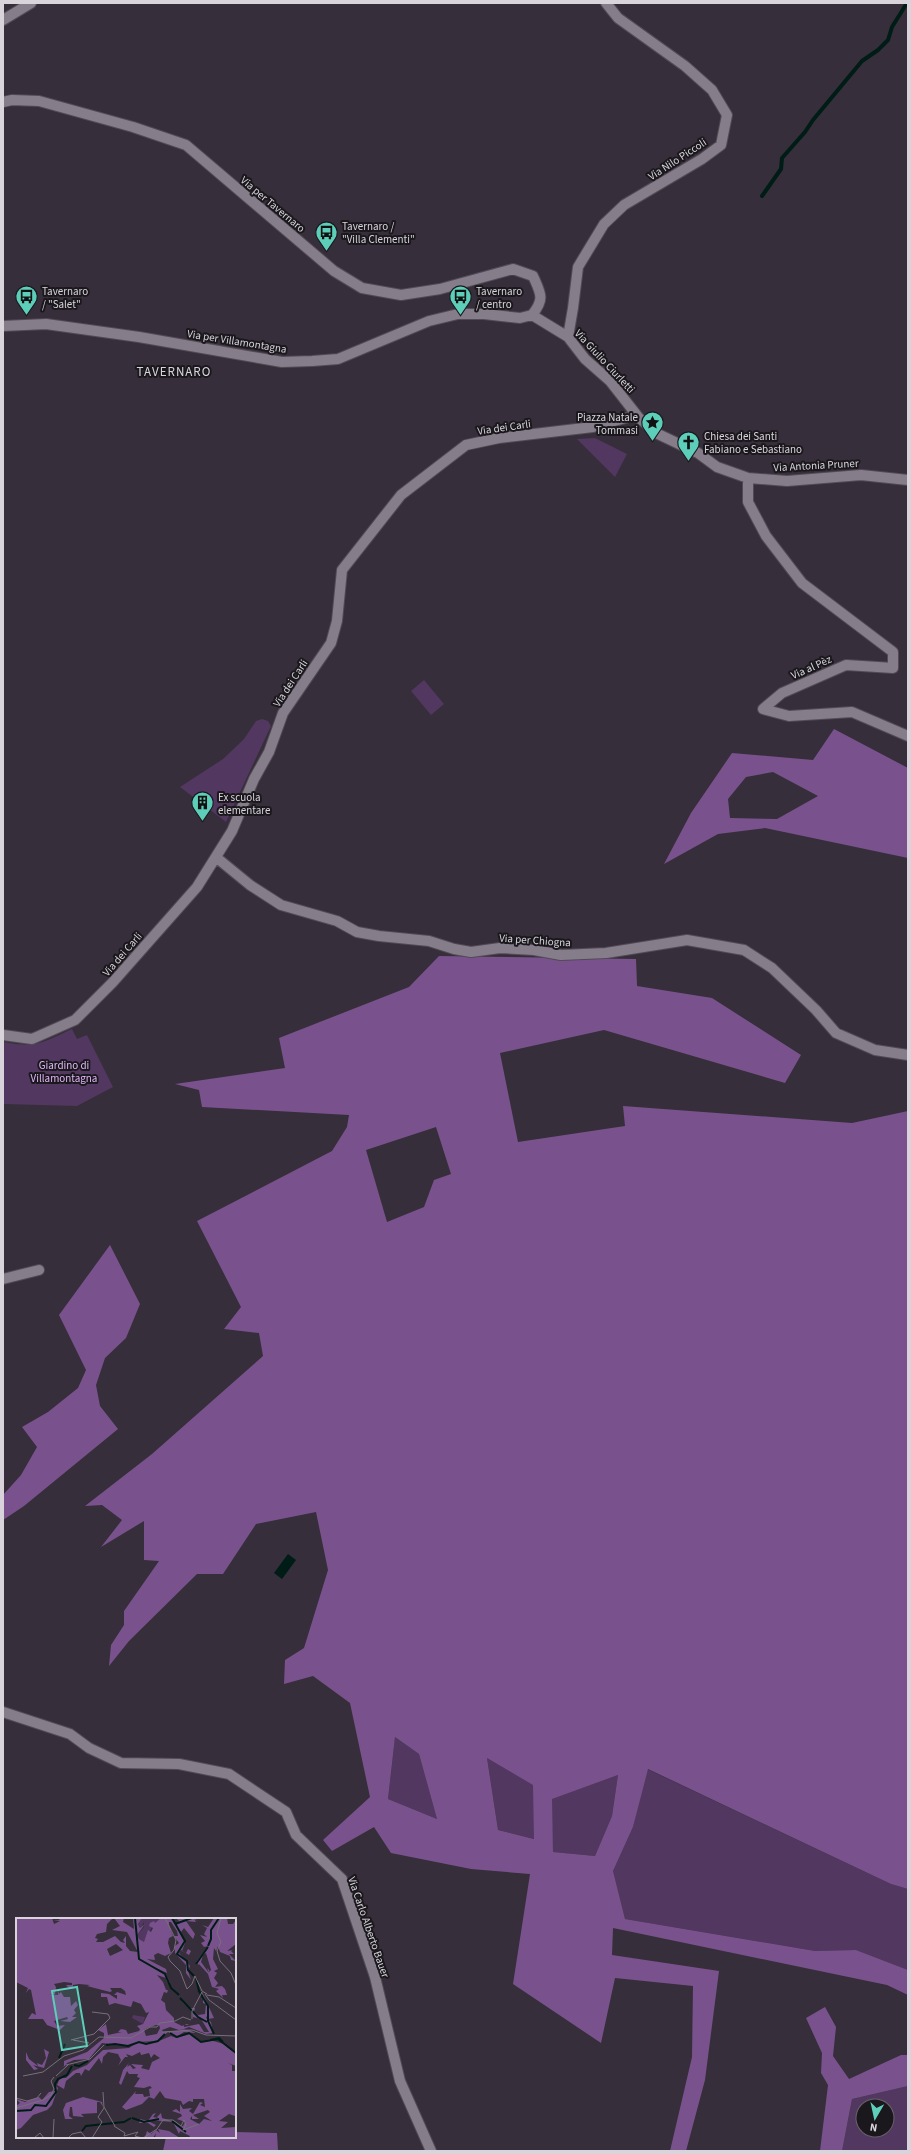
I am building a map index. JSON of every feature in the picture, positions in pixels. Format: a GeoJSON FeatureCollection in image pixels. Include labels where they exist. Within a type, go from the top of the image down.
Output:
{"type":"FeatureCollection","features":[{"type":"Feature","properties":{"kind":"street"},"geometry":{"type":"LineString","coordinates":[[3,20],[31,3]]}},
{"type":"Feature","properties":{"kind":"street","name":"Via Nilo Piccoli"},"geometry":{"type":"LineString","coordinates":[[568,337],[578,266],[604,224],[624,205],[702,159],[721,145],[727,114],[712,90],[685,66],[618,18],[606,3]]}},
{"type":"Feature","properties":{"kind":"street","name":"Via per Tavernaro"},"geometry":{"type":"LineString","coordinates":[[3,102],[12,100],[39,101],[133,127],[186,145],[334,271],[362,288],[401,295],[440,289],[513,269],[533,276],[541,294],[540,306],[532,315]]}},
{"type":"Feature","properties":{"kind":"street","name":"Via per Villamontagna"},"geometry":{"type":"LineString","coordinates":[[3,326],[46,324],[139,337],[282,362],[312,362],[338,359],[430,321],[458,314],[484,314],[520,318],[532,315]]}},
{"type":"Feature","properties":{"kind":"street","name":"Via Giulio Ciurletti"},"geometry":{"type":"LineString","coordinates":[[532,315],[568,337],[585,359],[610,381],[636,414]]}},
{"type":"Feature","properties":{"kind":"street","name":"Via Antonia Pruner"},"geometry":{"type":"LineString","coordinates":[[636,414],[658,434],[684,448],[698,453],[717,467],[748,478],[786,481],[861,474],[908,480]]}},
{"type":"Feature","properties":{"kind":"street","name":"Via dei Carli"},"geometry":{"type":"LineString","coordinates":[[3,1035],[32,1039],[75,1020],[134,958],[197,886],[217,858],[232,831],[254,779],[270,752],[283,713],[331,643],[337,621],[342,570],[401,495],[466,445],[499,438],[593,427],[636,414]]}},
{"type":"Feature","properties":{"kind":"street","name":"Via al Pèz"},"geometry":{"type":"LineString","coordinates":[[748,478],[748,502],[766,536],[802,583],[893,652],[893,668],[846,665],[782,693],[763,709],[789,716],[852,712],[908,736]]}},
{"type":"Feature","properties":{"kind":"street","name":"Via per Chiogna"},"geometry":{"type":"LineString","coordinates":[[217,858],[250,885],[281,905],[337,921],[357,932],[379,936],[430,941],[454,949],[471,952],[500,948],[534,950],[561,955],[606,953],[687,940],[744,950],[772,968],[816,1010],[836,1033],[875,1050],[908,1055]]}},
{"type":"Feature","properties":{"kind":"street"},"geometry":{"type":"LineString","coordinates":[[3,1279],[39,1270]]}},
{"type":"Feature","properties":{"kind":"street","name":"Via Carlo Alberto Bauer"},"geometry":{"type":"LineString","coordinates":[[3,1712],[70,1734],[89,1748],[121,1763],[179,1764],[229,1774],[286,1812],[296,1835],[342,1879],[375,1977],[400,2081],[431,2151]]}},
{"type":"Feature","properties":{"kind":"green space"},"geometry":{"type":"Polygon","coordinates":[[[595,438],[627,454],[615,477],[577,439],[595,438]]]}},
{"type":"Feature","properties":{"kind":"green space"},"geometry":{"type":"Polygon","coordinates":[[[424,680],[444,704],[431,715],[411,691],[424,680]]]}},
{"type":"Feature","properties":{"kind":"green space"},"geometry":{"type":"Polygon","coordinates":[[[262,719],[268,721],[271,726],[226,822],[180,787],[223,759],[244,739],[256,721],[262,719]]]}},
{"type":"Feature","properties":{"kind":"green space","name":"Giardino di Villamontagna"},"geometry":{"type":"Polygon","coordinates":[[[72,1029],[77,1039],[87,1035],[113,1087],[77,1106],[3,1104],[3,1042],[14,1044],[39,1043],[72,1029]]]}},
{"type":"Feature","properties":{"kind":"green space"},"geometry":{"type":"Polygon","coordinates":[[[395,1737],[419,1754],[437,1819],[388,1799],[395,1737]]]}},
{"type":"Feature","properties":{"kind":"green space"},"geometry":{"type":"Polygon","coordinates":[[[487,1758],[534,1785],[535,1839],[498,1830],[487,1758]]]}},
{"type":"Feature","properties":{"kind":"green space"},"geometry":{"type":"Polygon","coordinates":[[[647,1769],[891,1884],[908,1889],[908,1970],[856,1950],[815,1951],[625,1919],[613,1871],[633,1827],[647,1769]]]}},
{"type":"Feature","properties":{"kind":"green space"},"geometry":{"type":"Polygon","coordinates":[[[618,1775],[612,1816],[595,1856],[553,1852],[551,1799],[618,1775]]]}},
{"type":"Feature","properties":{"kind":"green space"},"geometry":{"type":"Polygon","coordinates":[[[908,2086],[908,2151],[842,2151],[852,2099],[855,2098],[855,2138],[895,2138],[895,2098],[856,2098],[908,2086]]]}},
{"type":"Feature","properties":{"kind":"shaded area"},"geometry":{"type":"Polygon","coordinates":[[[834,729],[908,768],[908,858],[765,828],[718,834],[664,864],[691,813],[732,753],[813,760],[834,729]],[[773,772],[746,777],[728,799],[730,818],[777,819],[818,796],[773,772]]]}},
{"type":"Feature","properties":{"kind":"shaded area"},"geometry":{"type":"Polygon","coordinates":[[[439,956],[636,959],[637,986],[712,998],[801,1055],[785,1083],[604,1030],[500,1053],[518,1142],[625,1126],[623,1106],[852,1123],[908,1111],[908,1889],[891,1884],[648,1769],[633,1827],[613,1871],[625,1919],[815,1951],[856,1950],[908,1970],[908,1995],[887,1985],[613,1928],[612,1955],[719,1971],[705,2080],[686,2151],[670,2151],[692,2057],[693,1986],[615,1978],[601,2043],[513,1984],[530,1874],[471,1869],[391,1853],[374,1827],[332,1851],[323,1840],[370,1797],[350,1703],[313,1676],[284,1684],[285,1660],[304,1648],[328,1570],[316,1512],[256,1524],[223,1574],[197,1574],[129,1641],[109,1666],[111,1645],[124,1625],[124,1611],[159,1561],[144,1560],[144,1521],[101,1547],[122,1520],[102,1505],[85,1506],[152,1454],[263,1356],[259,1333],[224,1329],[241,1307],[197,1221],[332,1151],[347,1127],[349,1115],[202,1107],[199,1090],[175,1084],[285,1068],[279,1038],[409,987],[439,956]],[[436,1127],[366,1150],[387,1222],[424,1207],[434,1180],[451,1174],[436,1127]],[[395,1737],[388,1799],[437,1819],[419,1754],[395,1737]],[[487,1758],[498,1830],[534,1839],[533,1785],[487,1758]],[[618,1775],[552,1799],[553,1852],[595,1856],[612,1816],[618,1775]]]}},
{"type":"Feature","properties":{"kind":"shaded area"},"geometry":{"type":"Polygon","coordinates":[[[110,1245],[140,1304],[126,1338],[105,1358],[96,1385],[100,1406],[118,1429],[24,1506],[3,1520],[3,1495],[21,1475],[37,1447],[22,1427],[48,1412],[78,1388],[86,1370],[59,1315],[110,1245]]]}},
{"type":"Feature","properties":{"kind":"shaded area"},"geometry":{"type":"Polygon","coordinates":[[[288,1554],[296,1560],[282,1579],[274,1573],[288,1554]]]}},
{"type":"Feature","properties":{"kind":"shaded area"},"geometry":{"type":"Polygon","coordinates":[[[825,2007],[836,2027],[833,2056],[849,2079],[901,2055],[908,2055],[908,2086],[852,2099],[842,2151],[820,2151],[828,2085],[821,2073],[822,2053],[806,2018],[825,2007]]]}},
{"type":"Feature","properties":{"kind":"shaded area"},"geometry":{"type":"Polygon","coordinates":[[[236,2132],[277,2133],[278,2151],[163,2151],[166,2138],[236,2138],[236,2132]]]}},
{"type":"Feature","properties":{"kind":"waterway"},"geometry":{"type":"LineString","coordinates":[[762,196],[781,169],[782,158],[805,132],[813,120],[862,61],[878,50],[888,40],[892,27],[907,3]]}},
{"type":"Feature","properties":{"kind":"place","name":"Tavernaro / \"Villa Clementi\""},"geometry":{"type":"Point","coordinates":[326,252]}},
{"type":"Feature","properties":{"kind":"place","name":"Tavernaro / \"Salet\""},"geometry":{"type":"Point","coordinates":[26,316]}},
{"type":"Feature","properties":{"kind":"place","name":"Tavernaro / centro"},"geometry":{"type":"Point","coordinates":[460,316]}},
{"type":"Feature","properties":{"kind":"place","name":"Piazza Natale Tommasi"},"geometry":{"type":"Point","coordinates":[653,442]}},
{"type":"Feature","properties":{"kind":"place","name":"Chiesa dei Santi Fabiano e Sebastiano"},"geometry":{"type":"Point","coordinates":[688,462]}},
{"type":"Feature","properties":{"kind":"place","name":"Ex scuola elementare"},"geometry":{"type":"Point","coordinates":[202,822]}},
{"type":"Feature","properties":{"kind":"district","name":"TAVERNARO"},"geometry":{"type":"Point","coordinates":[174,371]}}]}
